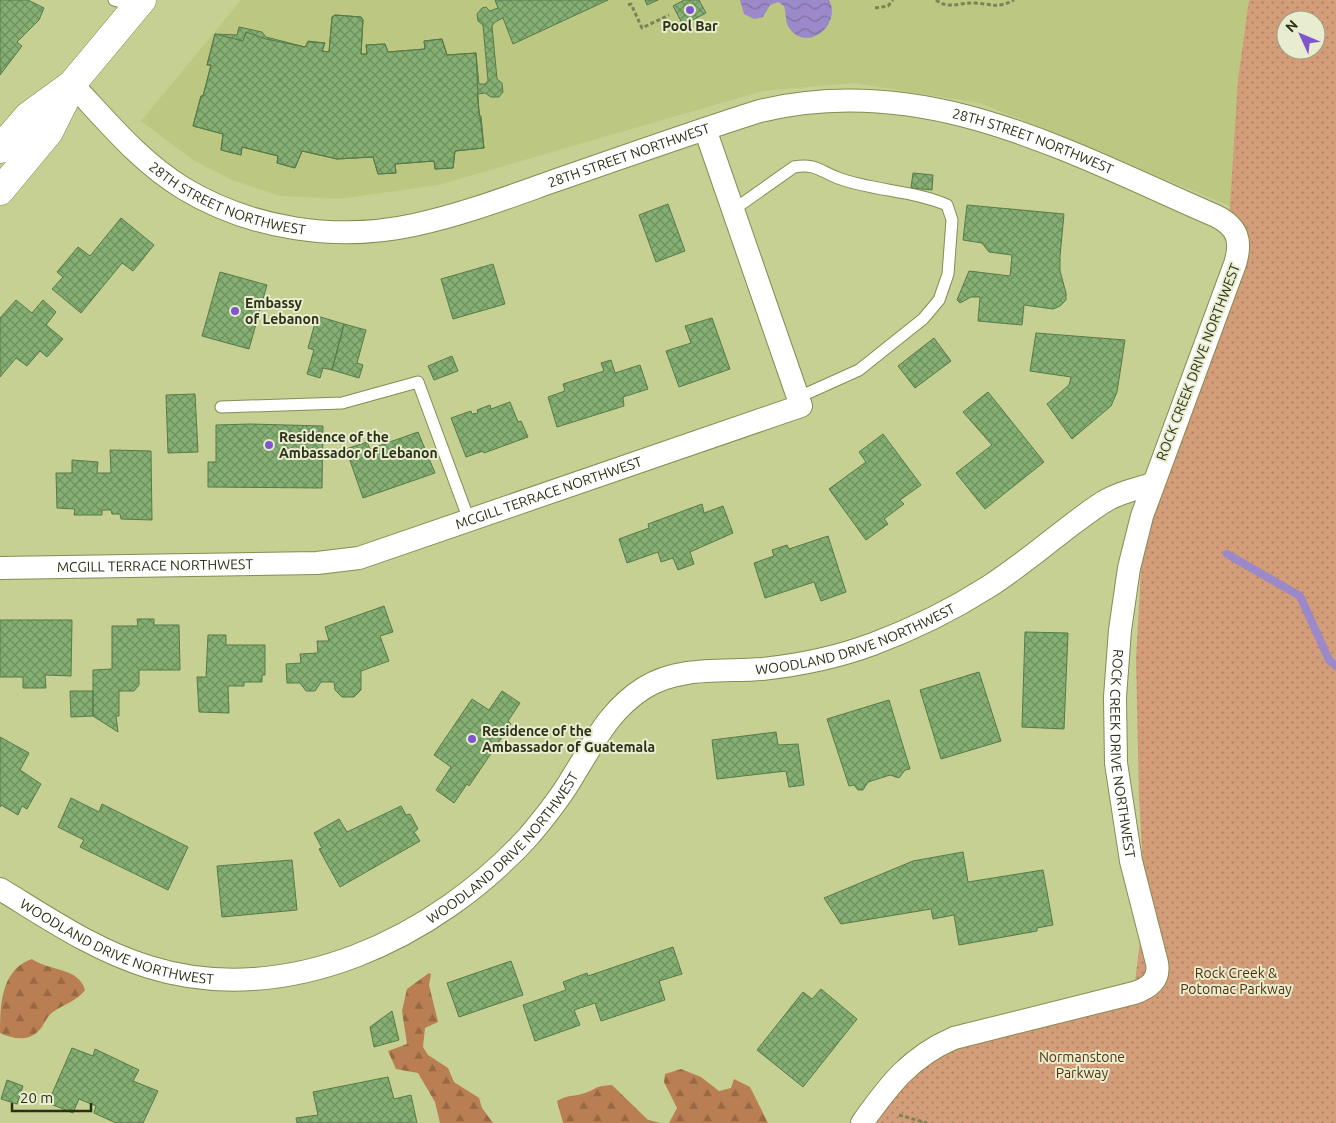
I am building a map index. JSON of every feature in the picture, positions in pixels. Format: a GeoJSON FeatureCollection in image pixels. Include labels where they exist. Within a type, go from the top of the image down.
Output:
{"type":"FeatureCollection","features":[{"type":"Feature","properties":{"kind":"main road"},"geometry":{"type":"LineString","coordinates":[[0,191],[49,132],[72,84],[131,2]]}},
{"type":"Feature","properties":{"kind":"main road"},"geometry":{"type":"LineString","coordinates":[[0,149],[28,116],[72,84]]}},
{"type":"Feature","properties":{"kind":"street","name":"28TH STREET NORTHWEST"},"geometry":{"type":"LineString","coordinates":[[72,84],[139,155],[167,177],[196,195],[246,217],[284,226],[329,232],[390,229],[435,220],[760,111],[808,102],[859,101],[925,106],[956,112],[1016,130],[1216,216]]}},
{"type":"Feature","properties":{"kind":"street"},"geometry":{"type":"LineString","coordinates":[[705,129],[798,397]]}},
{"type":"Feature","properties":{"kind":"street","name":"ROCK CREEK DRIVE NORTHWEST"},"geometry":{"type":"LineString","coordinates":[[862,1123],[903,1071],[922,1054],[942,1043],[954,1038],[1134,993],[1149,986],[1156,977],[1157,963],[1138,894],[1116,763],[1116,663],[1124,595],[1142,516],[1152,484],[1238,254],[1238,236],[1230,224],[1216,216]]}},
{"type":"Feature","properties":{"kind":"street","name":"MCGILL TERRACE NORTHWEST"},"geometry":{"type":"LineString","coordinates":[[0,568],[329,562],[374,553],[801,406],[798,397]]}},
{"type":"Feature","properties":{"kind":"street","name":"WOODLAND DRIVE NORTHWEST"},"geometry":{"type":"LineString","coordinates":[[0,889],[112,954],[151,968],[190,976],[254,978],[283,975],[318,968],[363,953],[403,935],[439,914],[469,893],[500,865],[555,804],[598,733],[613,714],[650,684],[689,673],[758,669],[814,661],[844,654],[897,635],[948,611],[989,586],[1105,501],[1152,484]]}},
{"type":"Feature","properties":{"kind":"lane"},"geometry":{"type":"LineString","coordinates":[[733,210],[794,167],[806,165],[863,186],[929,197],[946,205],[952,220],[948,274],[939,300],[923,319],[859,370],[798,397]]}},
{"type":"Feature","properties":{"kind":"lane"},"geometry":{"type":"LineString","coordinates":[[221,407],[342,403],[418,382],[469,520]]}},
{"type":"Feature","properties":{"kind":"path"},"geometry":{"type":"LineString","coordinates":[[875,8],[888,6],[893,0]]}},
{"type":"Feature","properties":{"kind":"path"},"geometry":{"type":"LineString","coordinates":[[936,0],[947,6],[974,3],[990,7],[1004,5],[1014,0]]}},
{"type":"Feature","properties":{"kind":"path"},"geometry":{"type":"LineString","coordinates":[[628,5],[631,4],[642,28],[669,15]]}},
{"type":"Feature","properties":{"kind":"path"},"geometry":{"type":"LineString","coordinates":[[898,1115],[927,1123]]}},
{"type":"Feature","properties":{"kind":"shaded area"},"geometry":{"type":"Polygon","coordinates":[[[241,0],[1254,0],[1230,206],[980,103],[853,83],[763,91],[438,185],[339,199],[280,196],[232,180],[193,160],[141,121],[241,0]]]}},
{"type":"Feature","properties":{"kind":"green space","name":"Rock Creek & Potomac Parkway"},"geometry":{"type":"Polygon","coordinates":[[[1249,0],[1336,0],[1336,1123],[855,1123],[912,1055],[1135,982],[1145,900],[1139,798],[1136,659],[1142,552],[1236,252],[1229,218],[1238,80],[1249,0]]]}},
{"type":"Feature","properties":{"kind":"green space"},"geometry":{"type":"Polygon","coordinates":[[[32,959],[70,973],[82,983],[85,990],[74,1000],[51,1013],[38,1032],[28,1037],[11,1037],[0,1033],[4,990],[14,971],[32,959]]]}},
{"type":"Feature","properties":{"kind":"green space"},"geometry":{"type":"Polygon","coordinates":[[[429,973],[431,974],[429,985],[438,1022],[425,1028],[423,1047],[428,1055],[448,1068],[454,1082],[479,1098],[482,1108],[493,1123],[440,1123],[435,1102],[418,1073],[396,1069],[388,1051],[407,1044],[402,1011],[407,989],[429,973]]]}},
{"type":"Feature","properties":{"kind":"green space"},"geometry":{"type":"Polygon","coordinates":[[[681,1069],[701,1077],[719,1091],[731,1088],[734,1079],[750,1087],[768,1123],[669,1123],[677,1108],[664,1082],[665,1074],[681,1069]]]}},
{"type":"Feature","properties":{"kind":"green space"},"geometry":{"type":"Polygon","coordinates":[[[612,1085],[648,1120],[661,1123],[563,1123],[557,1101],[599,1087],[612,1085]]]}},
{"type":"Feature","properties":{"kind":"water"},"geometry":{"type":"Polygon","coordinates":[[[740,0],[829,0],[832,9],[831,18],[827,26],[814,37],[806,38],[797,36],[790,29],[787,24],[784,6],[778,2],[770,5],[763,17],[754,19],[744,14],[740,0]]]}},
{"type":"Feature","properties":{"kind":"building"},"geometry":{"type":"Polygon","coordinates":[[[0,0],[28,0],[44,8],[39,20],[17,42],[22,46],[0,75],[0,0]]]}},
{"type":"Feature","properties":{"kind":"building"},"geometry":{"type":"Polygon","coordinates":[[[495,0],[608,0],[513,44],[503,18],[495,22],[492,26],[497,79],[502,83],[503,92],[499,97],[491,97],[485,93],[477,94],[484,148],[455,151],[453,168],[435,169],[434,161],[395,164],[396,173],[378,174],[373,157],[337,159],[302,151],[295,168],[277,163],[278,156],[242,147],[241,155],[221,150],[223,134],[193,126],[211,65],[207,65],[215,34],[237,35],[239,27],[262,32],[266,37],[305,47],[308,41],[325,43],[322,51],[329,52],[332,17],[335,15],[361,17],[363,20],[361,54],[367,54],[366,45],[385,44],[388,52],[425,49],[424,41],[442,39],[447,55],[476,53],[479,84],[485,84],[488,81],[483,25],[478,21],[477,14],[482,8],[486,7],[490,11],[498,8],[495,0]]]}},
{"type":"Feature","properties":{"kind":"building"},"geometry":{"type":"Polygon","coordinates":[[[645,0],[658,0],[647,5],[645,0]]]}},
{"type":"Feature","properties":{"kind":"building","name":"Pool Bar"},"geometry":{"type":"Polygon","coordinates":[[[684,0],[699,0],[706,13],[683,25],[673,6],[684,0]]]}},
{"type":"Feature","properties":{"kind":"building"},"geometry":{"type":"Polygon","coordinates":[[[335,15],[361,17],[363,20],[361,54],[367,54],[366,45],[385,44],[388,52],[425,49],[424,41],[442,39],[447,55],[476,53],[479,116],[481,116],[484,148],[455,151],[453,168],[435,169],[434,161],[395,164],[396,173],[378,174],[373,157],[337,159],[302,151],[295,168],[277,163],[278,156],[242,147],[241,155],[221,150],[223,134],[193,126],[211,65],[207,65],[215,34],[243,41],[246,32],[266,39],[305,47],[309,42],[325,43],[322,51],[329,52],[332,17],[335,15]]]}},
{"type":"Feature","properties":{"kind":"building"},"geometry":{"type":"Polygon","coordinates":[[[913,173],[933,175],[932,190],[911,188],[913,173]]]}},
{"type":"Feature","properties":{"kind":"building"},"geometry":{"type":"Polygon","coordinates":[[[668,204],[685,251],[656,262],[639,215],[668,204]]]}},
{"type":"Feature","properties":{"kind":"building"},"geometry":{"type":"Polygon","coordinates":[[[967,205],[1064,214],[1060,271],[1066,300],[1060,306],[1053,309],[1024,305],[1022,325],[978,321],[980,297],[971,297],[960,303],[957,300],[969,271],[1010,276],[1012,255],[989,252],[982,243],[963,240],[967,205]]]}},
{"type":"Feature","properties":{"kind":"building"},"geometry":{"type":"Polygon","coordinates":[[[121,218],[154,245],[133,271],[122,263],[81,313],[52,289],[63,277],[57,272],[78,247],[90,256],[121,218]]]}},
{"type":"Feature","properties":{"kind":"building"},"geometry":{"type":"Polygon","coordinates":[[[493,264],[505,304],[453,319],[441,279],[493,264]]]}},
{"type":"Feature","properties":{"kind":"building","name":"Embassy of Lebanon"},"geometry":{"type":"Polygon","coordinates":[[[220,272],[267,285],[249,349],[202,336],[220,272]]]}},
{"type":"Feature","properties":{"kind":"building"},"geometry":{"type":"Polygon","coordinates":[[[16,300],[32,313],[43,300],[56,312],[46,325],[63,339],[47,357],[40,351],[27,366],[16,358],[0,377],[0,318],[16,300]]]}},
{"type":"Feature","properties":{"kind":"building"},"geometry":{"type":"Polygon","coordinates":[[[317,316],[344,324],[332,370],[323,368],[320,378],[307,374],[314,350],[308,348],[317,316]]]}},
{"type":"Feature","properties":{"kind":"building"},"geometry":{"type":"Polygon","coordinates":[[[712,318],[730,369],[679,387],[666,351],[691,343],[685,326],[712,318]]]}},
{"type":"Feature","properties":{"kind":"building"},"geometry":{"type":"Polygon","coordinates":[[[344,324],[366,330],[357,363],[363,365],[359,378],[332,370],[344,324]]]}},
{"type":"Feature","properties":{"kind":"building"},"geometry":{"type":"Polygon","coordinates":[[[1036,333],[1125,340],[1117,392],[1111,406],[1072,439],[1047,404],[1069,385],[1071,377],[1030,371],[1036,333]]]}},
{"type":"Feature","properties":{"kind":"building"},"geometry":{"type":"Polygon","coordinates":[[[934,338],[951,361],[915,388],[898,366],[934,338]]]}},
{"type":"Feature","properties":{"kind":"building"},"geometry":{"type":"Polygon","coordinates":[[[452,356],[458,371],[434,380],[428,366],[452,356]]]}},
{"type":"Feature","properties":{"kind":"building"},"geometry":{"type":"Polygon","coordinates":[[[611,360],[615,373],[640,365],[648,389],[623,397],[624,406],[557,427],[548,397],[565,391],[563,384],[604,371],[601,363],[611,360]]]}},
{"type":"Feature","properties":{"kind":"building"},"geometry":{"type":"Polygon","coordinates":[[[988,392],[1044,462],[985,509],[956,473],[992,445],[963,412],[988,392]]]}},
{"type":"Feature","properties":{"kind":"building"},"geometry":{"type":"Polygon","coordinates":[[[195,394],[198,452],[168,453],[166,395],[195,394]]]}},
{"type":"Feature","properties":{"kind":"building"},"geometry":{"type":"Polygon","coordinates":[[[510,402],[518,422],[521,421],[528,437],[484,453],[483,451],[466,457],[451,418],[471,411],[472,414],[478,413],[477,410],[490,405],[491,409],[510,402]]]}},
{"type":"Feature","properties":{"kind":"building","name":"Residence of the Ambassador of Lebanon"},"geometry":{"type":"Polygon","coordinates":[[[216,425],[323,426],[322,488],[208,487],[208,462],[216,462],[216,425]]]}},
{"type":"Feature","properties":{"kind":"building"},"geometry":{"type":"Polygon","coordinates":[[[418,432],[435,473],[363,498],[346,449],[367,442],[370,449],[418,432]]]}},
{"type":"Feature","properties":{"kind":"building"},"geometry":{"type":"Polygon","coordinates":[[[883,434],[921,485],[900,500],[904,504],[884,519],[888,524],[866,540],[829,489],[866,462],[859,452],[883,434]]]}},
{"type":"Feature","properties":{"kind":"building"},"geometry":{"type":"Polygon","coordinates":[[[110,450],[151,451],[152,520],[121,519],[120,514],[112,514],[111,510],[102,510],[102,515],[74,515],[75,509],[57,508],[56,473],[72,473],[72,460],[98,462],[97,473],[111,473],[110,450]]]}},
{"type":"Feature","properties":{"kind":"building"},"geometry":{"type":"Polygon","coordinates":[[[702,504],[704,513],[723,506],[733,533],[690,552],[694,564],[678,570],[673,558],[661,562],[658,552],[627,563],[619,539],[649,528],[648,524],[702,504]]]}},
{"type":"Feature","properties":{"kind":"building"},"geometry":{"type":"Polygon","coordinates":[[[828,536],[846,592],[821,601],[814,582],[765,598],[754,563],[774,556],[772,550],[787,545],[789,549],[828,536]]]}},
{"type":"Feature","properties":{"kind":"building"},"geometry":{"type":"Polygon","coordinates":[[[384,606],[393,632],[380,636],[389,661],[361,671],[361,690],[354,697],[342,697],[335,690],[334,682],[321,682],[315,691],[306,691],[300,683],[287,683],[286,664],[301,663],[300,654],[318,653],[317,641],[329,641],[325,627],[384,606]]]}},
{"type":"Feature","properties":{"kind":"building"},"geometry":{"type":"Polygon","coordinates":[[[137,619],[154,619],[154,625],[179,625],[180,670],[139,670],[139,685],[134,691],[119,691],[119,716],[116,716],[118,732],[93,716],[93,670],[112,669],[112,626],[138,626],[137,619]]]}},
{"type":"Feature","properties":{"kind":"building"},"geometry":{"type":"Polygon","coordinates":[[[0,620],[72,620],[71,676],[45,675],[46,688],[23,688],[23,677],[0,677],[0,620]]]}},
{"type":"Feature","properties":{"kind":"building"},"geometry":{"type":"Polygon","coordinates":[[[1025,632],[1068,633],[1064,729],[1022,727],[1025,632]]]}},
{"type":"Feature","properties":{"kind":"building"},"geometry":{"type":"Polygon","coordinates":[[[208,635],[226,635],[226,645],[265,645],[265,675],[262,675],[262,682],[244,682],[244,686],[228,686],[229,713],[199,712],[197,677],[206,677],[208,635]]]}},
{"type":"Feature","properties":{"kind":"building"},"geometry":{"type":"Polygon","coordinates":[[[979,672],[1001,741],[941,759],[920,690],[979,672]]]}},
{"type":"Feature","properties":{"kind":"building"},"geometry":{"type":"Polygon","coordinates":[[[70,691],[93,691],[93,716],[71,717],[70,691]]]}},
{"type":"Feature","properties":{"kind":"building","name":"Residence of the Ambassador of Guatemala"},"geometry":{"type":"Polygon","coordinates":[[[502,691],[520,703],[508,721],[511,724],[469,786],[467,784],[454,803],[436,790],[451,767],[434,755],[472,699],[489,710],[502,691]]]}},
{"type":"Feature","properties":{"kind":"building"},"geometry":{"type":"Polygon","coordinates":[[[889,700],[910,769],[905,770],[899,778],[890,775],[868,782],[863,790],[858,790],[854,785],[849,786],[827,719],[889,700]]]}},
{"type":"Feature","properties":{"kind":"building"},"geometry":{"type":"Polygon","coordinates":[[[776,732],[778,745],[798,744],[804,785],[789,787],[786,771],[717,779],[712,740],[776,732]]]}},
{"type":"Feature","properties":{"kind":"building"},"geometry":{"type":"Polygon","coordinates":[[[0,737],[29,753],[20,770],[41,784],[27,809],[22,806],[18,815],[1,805],[0,807],[0,737]]]}},
{"type":"Feature","properties":{"kind":"building"},"geometry":{"type":"Polygon","coordinates":[[[71,798],[99,812],[102,804],[188,847],[168,890],[80,847],[84,840],[58,827],[71,798]]]}},
{"type":"Feature","properties":{"kind":"building"},"geometry":{"type":"Polygon","coordinates":[[[401,806],[406,815],[410,814],[418,829],[414,832],[420,841],[340,887],[319,849],[322,848],[314,833],[339,819],[347,832],[401,806]]]}},
{"type":"Feature","properties":{"kind":"building"},"geometry":{"type":"Polygon","coordinates":[[[963,852],[968,882],[1043,870],[1053,925],[1037,928],[1037,931],[959,945],[954,915],[933,919],[931,909],[841,924],[824,898],[913,861],[963,852]]]}},
{"type":"Feature","properties":{"kind":"building"},"geometry":{"type":"Polygon","coordinates":[[[292,860],[297,910],[222,917],[217,866],[292,860]]]}},
{"type":"Feature","properties":{"kind":"building"},"geometry":{"type":"Polygon","coordinates":[[[673,947],[682,974],[659,981],[665,1000],[601,1021],[595,1003],[574,1010],[580,1025],[535,1041],[523,1005],[566,990],[563,982],[587,973],[588,976],[673,947]]]}},
{"type":"Feature","properties":{"kind":"building"},"geometry":{"type":"Polygon","coordinates":[[[511,961],[523,995],[459,1017],[447,983],[511,961]]]}},
{"type":"Feature","properties":{"kind":"building"},"geometry":{"type":"Polygon","coordinates":[[[821,989],[857,1019],[803,1087],[757,1050],[803,992],[812,999],[821,989]]]}},
{"type":"Feature","properties":{"kind":"building"},"geometry":{"type":"Polygon","coordinates":[[[392,1011],[399,1040],[374,1047],[370,1027],[392,1011]]]}},
{"type":"Feature","properties":{"kind":"building"},"geometry":{"type":"Polygon","coordinates":[[[72,1048],[93,1056],[95,1049],[139,1070],[133,1081],[158,1091],[143,1123],[116,1123],[94,1113],[96,1106],[79,1099],[73,1113],[48,1103],[72,1048]]]}},
{"type":"Feature","properties":{"kind":"building"},"geometry":{"type":"Polygon","coordinates":[[[388,1077],[394,1099],[411,1095],[417,1123],[297,1123],[296,1118],[318,1115],[313,1092],[388,1077]]]}},
{"type":"Feature","properties":{"kind":"building"},"geometry":{"type":"Polygon","coordinates":[[[7,1080],[23,1086],[17,1104],[1,1099],[7,1080]]]}},
{"type":"Feature","properties":{"kind":"waterway"},"geometry":{"type":"LineString","coordinates":[[1227,554],[1300,596],[1329,660],[1336,666]]}},
{"type":"Feature","properties":{"kind":"place","name":"Pool Bar"},"geometry":{"type":"Point","coordinates":[690,10]}},
{"type":"Feature","properties":{"kind":"place","name":"Embassy of Lebanon"},"geometry":{"type":"Point","coordinates":[235,311]}},
{"type":"Feature","properties":{"kind":"place","name":"Residence of the Ambassador of Lebanon"},"geometry":{"type":"Point","coordinates":[269,445]}},
{"type":"Feature","properties":{"kind":"place","name":"Residence of the Ambassador of Guatemala"},"geometry":{"type":"Point","coordinates":[472,739]}},
{"type":"Feature","properties":{"kind":"park label","name":"Normanstone Parkway"},"geometry":{"type":"Point","coordinates":[1082,1066]}}]}
